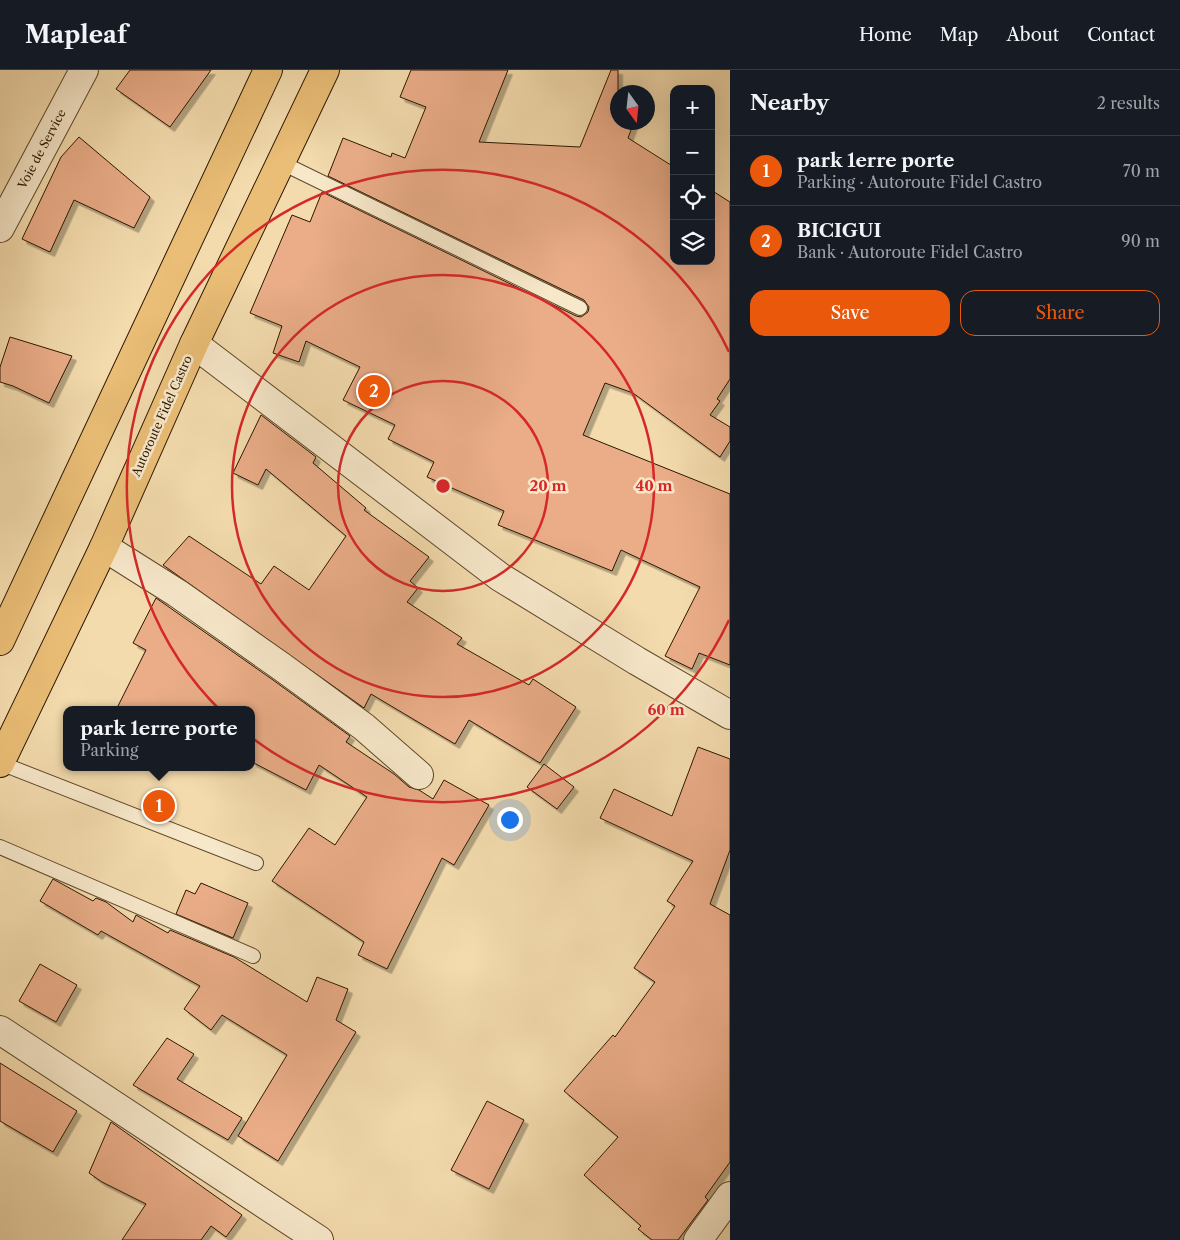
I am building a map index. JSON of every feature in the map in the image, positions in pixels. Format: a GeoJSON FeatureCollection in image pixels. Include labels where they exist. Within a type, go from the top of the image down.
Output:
{"type":"FeatureCollection","features":[{"type":"Feature","properties":{"kind":"highway"},"geometry":{"type":"LineString","coordinates":[[0,641],[268,70]]}},
{"type":"Feature","properties":{"kind":"highway","name":"Autoroute Fidel Castro"},"geometry":{"type":"LineString","coordinates":[[0,763],[104,547],[194,344],[325,70]]}},
{"type":"Feature","properties":{"kind":"street","name":"Voie de Service"},"geometry":{"type":"LineString","coordinates":[[0,228],[84,70]]}},
{"type":"Feature","properties":{"kind":"street"},"geometry":{"type":"LineString","coordinates":[[194,344],[500,577],[637,661],[730,715]]}},
{"type":"Feature","properties":{"kind":"street"},"geometry":{"type":"LineString","coordinates":[[104,547],[177,593],[282,666],[364,727],[419,775]]}},
{"type":"Feature","properties":{"kind":"street"},"geometry":{"type":"LineString","coordinates":[[0,1030],[319,1240]]}},
{"type":"Feature","properties":{"kind":"street"},"geometry":{"type":"LineString","coordinates":[[698,1240],[730,1196]]}},
{"type":"Feature","properties":{"kind":"lane"},"geometry":{"type":"LineString","coordinates":[[280,162],[580,308]]}},
{"type":"Feature","properties":{"kind":"lane"},"geometry":{"type":"LineString","coordinates":[[0,763],[256,863]]}},
{"type":"Feature","properties":{"kind":"lane"},"geometry":{"type":"LineString","coordinates":[[0,847],[253,956]]}},
{"type":"Feature","properties":{"kind":"building"},"geometry":{"type":"Polygon","coordinates":[[[130,70],[211,70],[170,127],[116,89],[130,70]]]}},
{"type":"Feature","properties":{"kind":"building"},"geometry":{"type":"Polygon","coordinates":[[[411,70],[508,70],[479,142],[580,147],[611,70],[618,70],[618,85],[610,85],[610,130],[631,130],[628,138],[670,164],[670,265],[715,265],[715,193],[730,202],[730,379],[717,399],[720,401],[710,415],[730,427],[730,441],[720,457],[633,393],[605,383],[583,435],[730,494],[730,665],[699,653],[692,669],[665,656],[700,587],[621,550],[612,571],[498,525],[504,511],[427,477],[434,462],[388,439],[395,425],[343,400],[360,367],[306,341],[299,362],[273,353],[282,326],[250,313],[292,215],[310,222],[322,192],[576,316],[581,317],[588,312],[589,307],[584,300],[328,176],[343,138],[391,157],[392,153],[405,158],[426,107],[400,97],[411,70]]]}},
{"type":"Feature","properties":{"kind":"building"},"geometry":{"type":"Polygon","coordinates":[[[79,137],[150,197],[134,228],[74,200],[50,252],[22,239],[61,157],[79,137]]]}},
{"type":"Feature","properties":{"kind":"building"},"geometry":{"type":"Polygon","coordinates":[[[10,337],[72,356],[49,403],[0,382],[0,367],[10,337]]]}},
{"type":"Feature","properties":{"kind":"building"},"geometry":{"type":"Polygon","coordinates":[[[261,415],[316,457],[313,463],[366,508],[364,510],[429,557],[410,581],[418,588],[407,602],[462,638],[457,644],[529,685],[533,679],[576,707],[540,763],[469,720],[455,744],[371,694],[364,708],[163,565],[189,536],[261,584],[274,566],[309,590],[346,536],[266,469],[258,485],[233,473],[261,415]]]}},
{"type":"Feature","properties":{"kind":"building"},"geometry":{"type":"Polygon","coordinates":[[[156,598],[350,736],[346,742],[394,774],[409,787],[419,790],[433,799],[444,780],[489,805],[454,865],[442,858],[387,969],[358,955],[364,942],[272,881],[309,828],[335,845],[367,797],[319,765],[306,790],[255,764],[255,706],[118,706],[146,650],[133,643],[156,598]]]}},
{"type":"Feature","properties":{"kind":"building"},"geometry":{"type":"Polygon","coordinates":[[[698,747],[730,759],[730,850],[710,904],[730,915],[730,1162],[705,1197],[708,1200],[678,1240],[652,1240],[638,1229],[641,1226],[584,1175],[618,1137],[564,1091],[613,1035],[615,1037],[655,982],[634,968],[675,906],[667,901],[693,861],[600,818],[614,789],[672,816],[698,747]]]}},
{"type":"Feature","properties":{"kind":"building"},"geometry":{"type":"Polygon","coordinates":[[[544,764],[574,787],[557,809],[527,787],[544,764]]]}},
{"type":"Feature","properties":{"kind":"building"},"geometry":{"type":"Polygon","coordinates":[[[53,879],[93,901],[96,898],[106,902],[133,922],[136,915],[168,933],[170,930],[234,957],[307,1002],[317,977],[348,989],[336,1020],[356,1032],[278,1161],[238,1136],[287,1055],[222,1015],[211,1030],[184,1009],[200,986],[101,931],[98,935],[40,901],[53,879]]]}},
{"type":"Feature","properties":{"kind":"building"},"geometry":{"type":"Polygon","coordinates":[[[201,883],[248,903],[233,938],[176,914],[186,890],[195,894],[201,883]]]}},
{"type":"Feature","properties":{"kind":"building"},"geometry":{"type":"Polygon","coordinates":[[[40,964],[77,985],[56,1022],[19,1001],[40,964]]]}},
{"type":"Feature","properties":{"kind":"building"},"geometry":{"type":"Polygon","coordinates":[[[167,1038],[194,1054],[177,1079],[242,1118],[228,1140],[133,1085],[167,1038]]]}},
{"type":"Feature","properties":{"kind":"building"},"geometry":{"type":"Polygon","coordinates":[[[0,1063],[77,1111],[53,1152],[0,1121],[0,1063]]]}},
{"type":"Feature","properties":{"kind":"building"},"geometry":{"type":"Polygon","coordinates":[[[487,1101],[524,1120],[489,1189],[451,1170],[487,1101]]]}},
{"type":"Feature","properties":{"kind":"building"},"geometry":{"type":"Polygon","coordinates":[[[111,1122],[242,1215],[226,1237],[211,1226],[201,1240],[122,1240],[146,1204],[102,1182],[89,1173],[111,1122]]]}},
{"type":"Feature","properties":{"kind":"place","name":"BICIGUI"},"geometry":{"type":"Point","coordinates":[374,391]}},
{"type":"Feature","properties":{"kind":"place","name":"park 1erre porte"},"geometry":{"type":"Point","coordinates":[159,806]}}]}
